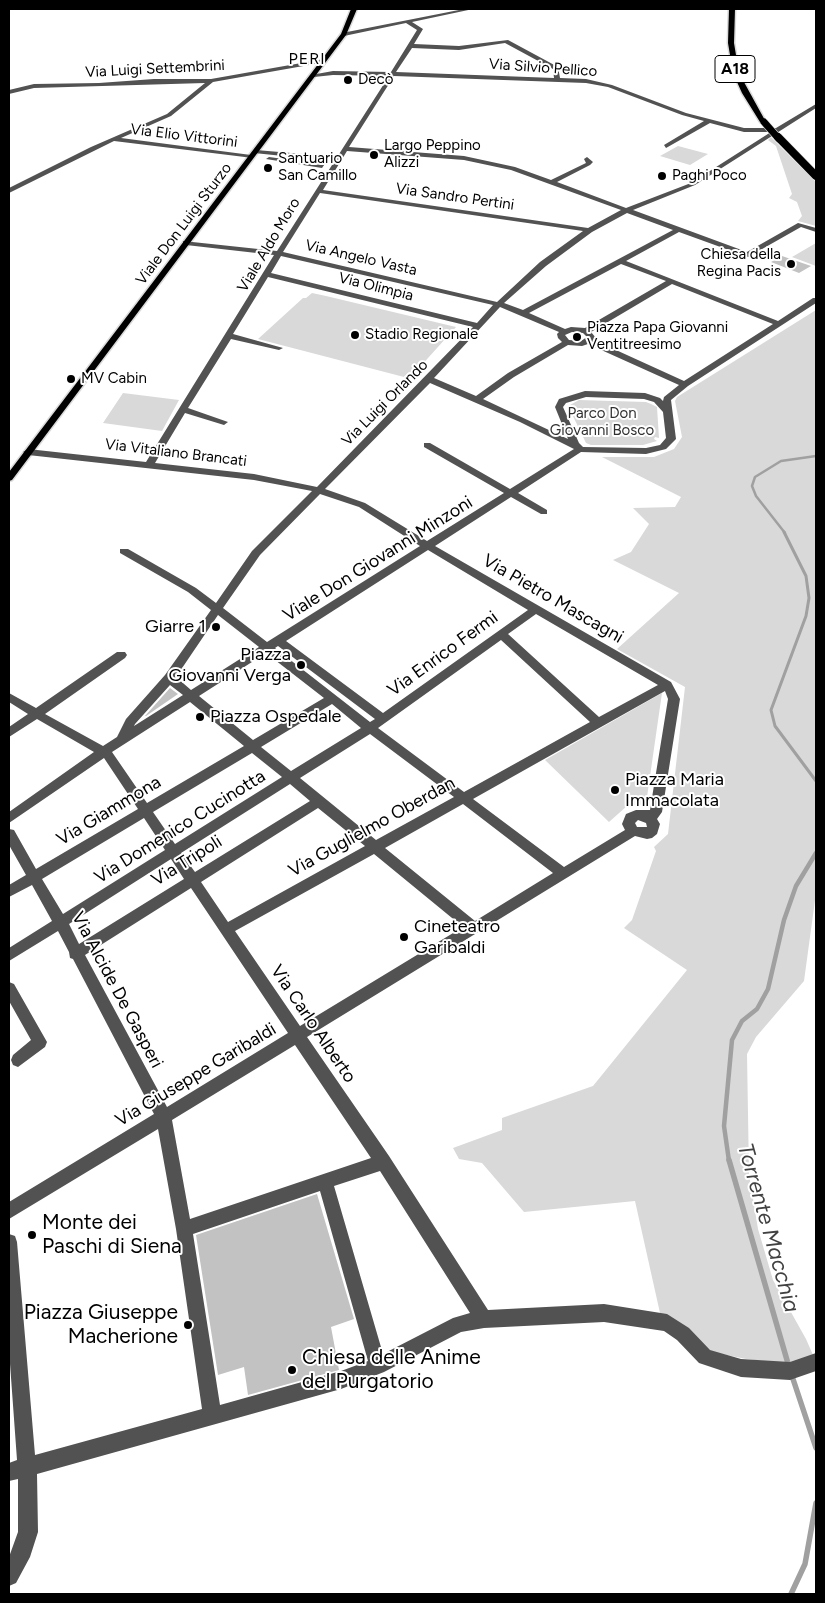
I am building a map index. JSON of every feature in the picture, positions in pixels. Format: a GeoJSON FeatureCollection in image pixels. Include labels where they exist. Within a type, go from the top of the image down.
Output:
{"type":"FeatureCollection","features":[{"type":"Feature","properties":{"kind":"highway","name":"A18"},"geometry":{"type":"LineString","coordinates":[[732,9],[731,43],[736,73],[745,93],[764,122],[816,176]]}},
{"type":"Feature","properties":{"kind":"highway","name":"A18"},"geometry":{"type":"LineString","coordinates":[[740,49],[744,68]]}},
{"type":"Feature","properties":{"kind":"highway","name":"A18"},"geometry":{"type":"LineString","coordinates":[[748,78],[774,122],[816,166]]}},
{"type":"Feature","properties":{"kind":"main road","name":"Viale Don Luigi Sturzo"},"geometry":{"type":"LineString","coordinates":[[9,478],[319,68],[345,31],[354,9]]}},
{"type":"Feature","properties":{"kind":"street"},"geometry":{"type":"LineString","coordinates":[[345,31],[470,9]]}},
{"type":"Feature","properties":{"kind":"street","name":"Viale Aldo Moro"},"geometry":{"type":"LineString","coordinates":[[150,464],[230,336],[278,254],[411,46],[420,29],[406,21]]}},
{"type":"Feature","properties":{"kind":"street"},"geometry":{"type":"LineString","coordinates":[[411,46],[459,48],[506,41],[556,68],[557,78]]}},
{"type":"Feature","properties":{"kind":"street","name":"Via Luigi Settembrini"},"geometry":{"type":"LineString","coordinates":[[9,92],[34,86],[99,85],[154,80],[211,81],[302,65],[319,68]]}},
{"type":"Feature","properties":{"kind":"street","name":"Via Silvio Pellico"},"geometry":{"type":"LineString","coordinates":[[319,68],[333,73],[557,78],[602,84],[684,114],[746,131]]}},
{"type":"Feature","properties":{"kind":"street"},"geometry":{"type":"LineString","coordinates":[[9,191],[113,139],[169,115],[211,81]]}},
{"type":"Feature","properties":{"kind":"street","name":"Via Luigi Orlando"},"geometry":{"type":"LineString","coordinates":[[121,740],[130,722],[169,678],[256,553],[429,380],[499,304],[554,255],[589,230],[629,210],[693,184],[816,106]]}},
{"type":"Feature","properties":{"kind":"street"},"geometry":{"type":"LineString","coordinates":[[666,146],[709,121]]}},
{"type":"Feature","properties":{"kind":"street"},"geometry":{"type":"LineString","coordinates":[[746,131],[778,130]]}},
{"type":"Feature","properties":{"kind":"street"},"geometry":{"type":"LineString","coordinates":[[746,131],[767,136]]}},
{"type":"Feature","properties":{"kind":"street"},"geometry":{"type":"LineString","coordinates":[[746,131],[755,136],[758,142]]}},
{"type":"Feature","properties":{"kind":"street"},"geometry":{"type":"LineString","coordinates":[[756,131],[767,136]]}},
{"type":"Feature","properties":{"kind":"street","name":"Via Elio Vittorini"},"geometry":{"type":"LineString","coordinates":[[113,139],[299,159],[269,159]]}},
{"type":"Feature","properties":{"kind":"street"},"geometry":{"type":"LineString","coordinates":[[346,149],[464,158],[513,168],[553,181],[748,255],[800,224],[816,230]]}},
{"type":"Feature","properties":{"kind":"street"},"geometry":{"type":"LineString","coordinates":[[553,181],[588,164],[587,159]]}},
{"type":"Feature","properties":{"kind":"street","name":"Via Sandro Pertini"},"geometry":{"type":"LineString","coordinates":[[318,191],[589,230]]}},
{"type":"Feature","properties":{"kind":"street"},"geometry":{"type":"LineString","coordinates":[[524,313],[679,229]]}},
{"type":"Feature","properties":{"kind":"street","name":"Via Angelo Vasta"},"geometry":{"type":"LineString","coordinates":[[186,243],[278,254],[499,304],[561,330]]}},
{"type":"Feature","properties":{"kind":"street"},"geometry":{"type":"LineString","coordinates":[[621,261],[779,324]]}},
{"type":"Feature","properties":{"kind":"street","name":"Via Olimpia"},"geometry":{"type":"LineString","coordinates":[[267,274],[479,326]]}},
{"type":"Feature","properties":{"kind":"street"},"geometry":{"type":"LineString","coordinates":[[564,344],[561,330],[589,329],[672,281]]}},
{"type":"Feature","properties":{"kind":"street"},"geometry":{"type":"LineString","coordinates":[[429,380],[523,420],[577,448],[588,451],[646,451],[663,447],[671,439],[667,399],[685,384],[816,300]]}},
{"type":"Feature","properties":{"kind":"street"},"geometry":{"type":"LineString","coordinates":[[589,329],[592,343]]}},
{"type":"Feature","properties":{"kind":"street"},"geometry":{"type":"LineString","coordinates":[[230,336],[280,348]]}},
{"type":"Feature","properties":{"kind":"street"},"geometry":{"type":"LineString","coordinates":[[477,400],[511,376],[564,344],[592,343],[685,384]]}},
{"type":"Feature","properties":{"kind":"street"},"geometry":{"type":"LineString","coordinates":[[577,448],[559,407],[562,401],[585,394],[645,396],[663,394],[685,384]]}},
{"type":"Feature","properties":{"kind":"street"},"geometry":{"type":"LineString","coordinates":[[645,396],[662,404],[667,411]]}},
{"type":"Feature","properties":{"kind":"street"},"geometry":{"type":"LineString","coordinates":[[184,410],[224,422]]}},
{"type":"Feature","properties":{"kind":"street"},"geometry":{"type":"LineString","coordinates":[[427,444],[544,512]]}},
{"type":"Feature","properties":{"kind":"street","name":"Viale Don Giovanni Minzoni"},"geometry":{"type":"LineString","coordinates":[[9,818],[121,740],[513,494],[577,448]]}},
{"type":"Feature","properties":{"kind":"street","name":"Via Vitaliano Brancati"},"geometry":{"type":"LineString","coordinates":[[28,452],[254,477],[319,490],[362,505],[430,546]]}},
{"type":"Feature","properties":{"kind":"street","name":"Via Pietro Mascagni"},"geometry":{"type":"LineString","coordinates":[[430,546],[468,571],[664,683]]}},
{"type":"Feature","properties":{"kind":"street"},"geometry":{"type":"LineString","coordinates":[[124,550],[192,590],[550,864],[560,876]]}},
{"type":"Feature","properties":{"kind":"street","name":"Via Enrico Fermi"},"geometry":{"type":"LineString","coordinates":[[370,728],[536,609]]}},
{"type":"Feature","properties":{"kind":"street"},"geometry":{"type":"LineString","coordinates":[[501,634],[595,720]]}},
{"type":"Feature","properties":{"kind":"street"},"geometry":{"type":"LineString","coordinates":[[279,641],[383,719]]}},
{"type":"Feature","properties":{"kind":"street"},"geometry":{"type":"LineString","coordinates":[[9,733],[121,654]]}},
{"type":"Feature","properties":{"kind":"street"},"geometry":{"type":"LineString","coordinates":[[169,678],[194,695],[319,801],[474,928]]}},
{"type":"Feature","properties":{"kind":"street","name":"Via Guglielmo Oberdan"},"geometry":{"type":"LineString","coordinates":[[227,930],[534,758],[595,720],[664,683]]}},
{"type":"Feature","properties":{"kind":"street","name":"Via Giuseppe Garibaldi"},"geometry":{"type":"LineString","coordinates":[[9,1211],[632,831],[647,834],[652,830],[654,824],[650,819],[656,812],[674,699],[664,683]]}},
{"type":"Feature","properties":{"kind":"street"},"geometry":{"type":"LineString","coordinates":[[9,697],[90,746],[106,752]]}},
{"type":"Feature","properties":{"kind":"street"},"geometry":{"type":"LineString","coordinates":[[253,746],[332,699]]}},
{"type":"Feature","properties":{"kind":"street","name":"Via Domenico Cucinotta"},"geometry":{"type":"LineString","coordinates":[[9,955],[370,728]]}},
{"type":"Feature","properties":{"kind":"street","name":"Via Giammona"},"geometry":{"type":"LineString","coordinates":[[9,892],[253,746]]}},
{"type":"Feature","properties":{"kind":"street","name":"Via Carlo Alberto"},"geometry":{"type":"LineString","coordinates":[[106,752],[147,809],[383,1162],[484,1319]]}},
{"type":"Feature","properties":{"kind":"street","name":"Via Tripoli"},"geometry":{"type":"LineString","coordinates":[[76,954],[319,801]]}},
{"type":"Feature","properties":{"kind":"street","name":"Via Alcide De Gasperi"},"geometry":{"type":"LineString","coordinates":[[9,834],[61,923],[164,1116],[184,1230],[212,1414]]}},
{"type":"Feature","properties":{"kind":"street"},"geometry":{"type":"LineString","coordinates":[[10,993],[40,1042],[18,1060]]}},
{"type":"Feature","properties":{"kind":"street"},"geometry":{"type":"LineString","coordinates":[[184,1230],[383,1162]]}},
{"type":"Feature","properties":{"kind":"street"},"geometry":{"type":"LineString","coordinates":[[325,1182],[378,1366]]}},
{"type":"Feature","properties":{"kind":"street"},"geometry":{"type":"LineString","coordinates":[[9,1242],[18,1470],[28,1532],[22,1550],[9,1576]]}},
{"type":"Feature","properties":{"kind":"street"},"geometry":{"type":"LineString","coordinates":[[18,1470],[212,1414],[341,1380],[378,1366],[459,1324],[484,1319],[604,1313],[668,1323],[683,1334],[706,1357],[741,1368],[790,1371],[816,1362]]}},
{"type":"Feature","properties":{"kind":"green space"},"geometry":{"type":"Polygon","coordinates":[[[771,137],[816,182],[816,226],[798,221],[802,216],[797,202],[789,198],[792,194],[776,146],[768,140],[771,137]]]}},
{"type":"Feature","properties":{"kind":"green space"},"geometry":{"type":"Polygon","coordinates":[[[678,146],[708,154],[690,165],[660,156],[678,146]]]}},
{"type":"Feature","properties":{"kind":"green space"},"geometry":{"type":"Polygon","coordinates":[[[816,243],[816,266],[792,257],[816,243]]]}},
{"type":"Feature","properties":{"kind":"green space","name":"Stadio Regionale"},"geometry":{"type":"Polygon","coordinates":[[[312,293],[456,327],[414,373],[409,372],[404,377],[258,339],[303,298],[312,293]]]}},
{"type":"Feature","properties":{"kind":"green space"},"geometry":{"type":"Polygon","coordinates":[[[816,310],[816,893],[804,981],[756,1037],[747,1054],[749,1174],[758,1229],[773,1280],[813,1355],[791,1364],[746,1359],[707,1351],[660,1313],[635,1201],[524,1212],[482,1163],[459,1159],[453,1148],[502,1130],[502,1118],[593,1086],[687,970],[624,928],[632,920],[656,851],[654,847],[668,834],[685,687],[617,649],[679,593],[613,560],[631,552],[649,524],[633,508],[675,507],[681,497],[602,457],[654,457],[674,449],[682,437],[675,401],[677,397],[816,310]]]}},
{"type":"Feature","properties":{"kind":"green space"},"geometry":{"type":"Polygon","coordinates":[[[123,393],[179,400],[162,431],[103,423],[123,393]]]}},
{"type":"Feature","properties":{"kind":"green space","name":"Parco Don Giovanni Bosco"},"geometry":{"type":"Polygon","coordinates":[[[579,400],[646,402],[651,404],[657,407],[659,438],[655,437],[654,439],[657,441],[643,445],[591,445],[586,443],[570,410],[570,405],[579,400]]]}},
{"type":"Feature","properties":{"kind":"green space"},"geometry":{"type":"Polygon","coordinates":[[[662,693],[646,804],[627,806],[609,822],[545,760],[662,693]]]}},
{"type":"Feature","properties":{"kind":"building","name":"Chiesa della Regina Pacis"},"geometry":{"type":"Polygon","coordinates":[[[782,256],[811,266],[799,273],[771,262],[782,256]]]}},
{"type":"Feature","properties":{"kind":"building"},"geometry":{"type":"Polygon","coordinates":[[[170,688],[178,694],[145,716],[170,688]]]}},
{"type":"Feature","properties":{"kind":"building"},"geometry":{"type":"Polygon","coordinates":[[[317,1194],[354,1319],[331,1327],[339,1370],[248,1395],[244,1367],[218,1375],[196,1235],[317,1194]]]}},
{"type":"Feature","properties":{"kind":"waterway","name":"Torrente Macchia"},"geometry":{"type":"LineString","coordinates":[[785,533],[756,496],[752,486],[755,477],[781,461],[816,456]]}},
{"type":"Feature","properties":{"kind":"waterway","name":"Torrente Macchia"},"geometry":{"type":"LineString","coordinates":[[784,532],[806,576],[809,598],[806,616],[771,710],[775,726],[816,781]]}},
{"type":"Feature","properties":{"kind":"waterway","name":"Torrente Macchia"},"geometry":{"type":"LineString","coordinates":[[729,1161],[724,1126],[732,1040],[742,1021],[757,1009],[768,989],[784,920],[796,886],[816,853]]}},
{"type":"Feature","properties":{"kind":"waterway","name":"Torrente Macchia"},"geometry":{"type":"LineString","coordinates":[[729,1160],[789,1367]]}},
{"type":"Feature","properties":{"kind":"waterway","name":"Torrente Macchia"},"geometry":{"type":"LineString","coordinates":[[792,1376],[816,1448]]}},
{"type":"Feature","properties":{"kind":"waterway","name":"Torrente Macchia"},"geometry":{"type":"LineString","coordinates":[[791,1594],[805,1564],[816,1503]]}},
{"type":"Feature","properties":{"kind":"place","name":"Decò"},"geometry":{"type":"Point","coordinates":[348,80]}},
{"type":"Feature","properties":{"kind":"place","name":"Largo Peppino Alizzi"},"geometry":{"type":"Point","coordinates":[374,155]}},
{"type":"Feature","properties":{"kind":"place","name":"Santuario San Camillo"},"geometry":{"type":"Point","coordinates":[268,168]}},
{"type":"Feature","properties":{"kind":"place","name":"Paghi Poco"},"geometry":{"type":"Point","coordinates":[662,176]}},
{"type":"Feature","properties":{"kind":"place","name":"Chiesa della Regina Pacis"},"geometry":{"type":"Point","coordinates":[791,264]}},
{"type":"Feature","properties":{"kind":"place","name":"Stadio Regionale"},"geometry":{"type":"Point","coordinates":[355,335]}},
{"type":"Feature","properties":{"kind":"place","name":"Piazza Papa Giovanni Ventitreesimo"},"geometry":{"type":"Point","coordinates":[577,337]}},
{"type":"Feature","properties":{"kind":"place","name":"MV Cabin"},"geometry":{"type":"Point","coordinates":[71,379]}},
{"type":"Feature","properties":{"kind":"place","name":"Giarre 1"},"geometry":{"type":"Point","coordinates":[216,627]}},
{"type":"Feature","properties":{"kind":"place","name":"Piazza Giovanni Verga"},"geometry":{"type":"Point","coordinates":[301,665]}},
{"type":"Feature","properties":{"kind":"place","name":"Piazza Ospedale"},"geometry":{"type":"Point","coordinates":[200,717]}},
{"type":"Feature","properties":{"kind":"place","name":"Piazza Maria Immacolata"},"geometry":{"type":"Point","coordinates":[615,790]}},
{"type":"Feature","properties":{"kind":"place","name":"Cineteatro Garibaldi"},"geometry":{"type":"Point","coordinates":[404,937]}},
{"type":"Feature","properties":{"kind":"place","name":"Monte dei Paschi di Siena"},"geometry":{"type":"Point","coordinates":[32,1235]}},
{"type":"Feature","properties":{"kind":"place","name":"Piazza Giuseppe Macherione"},"geometry":{"type":"Point","coordinates":[188,1325]}},
{"type":"Feature","properties":{"kind":"place","name":"Chiesa delle Anime del Purgatorio"},"geometry":{"type":"Point","coordinates":[292,1370]}},
{"type":"Feature","properties":{"kind":"district","name":"PERI"},"geometry":{"type":"Point","coordinates":[307,59]}}]}
